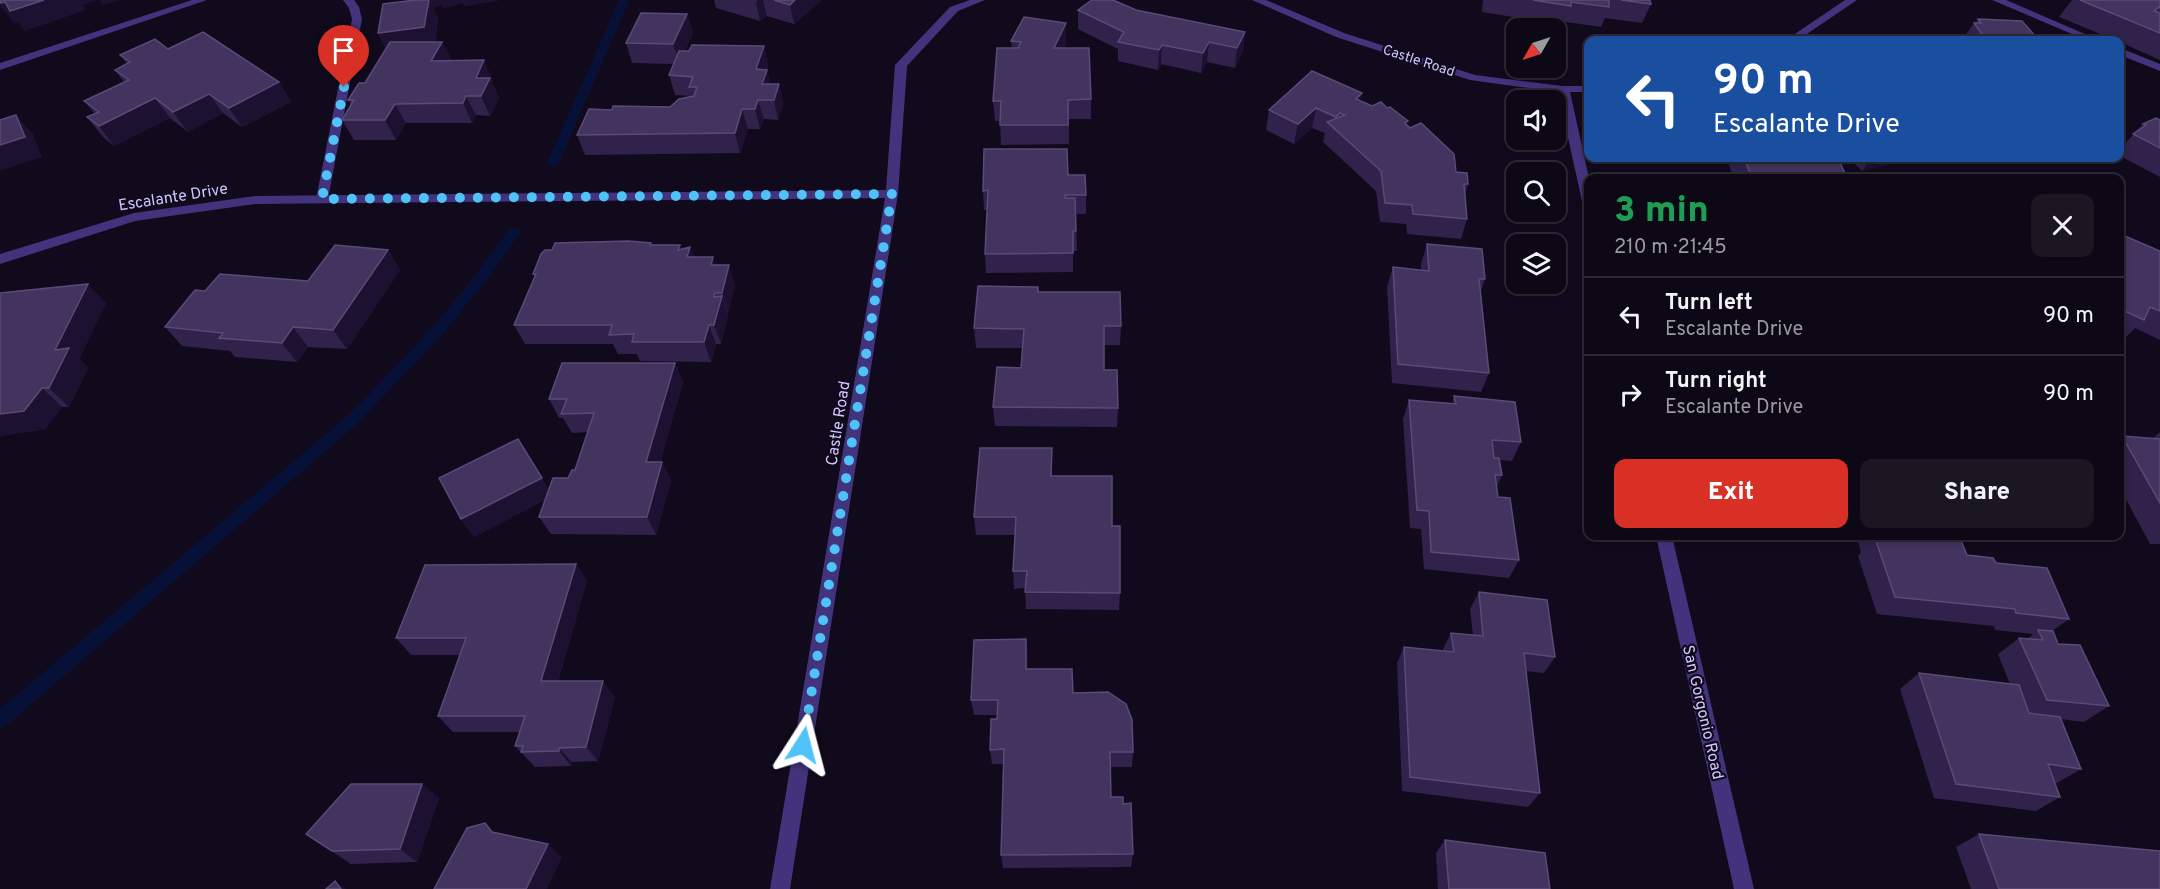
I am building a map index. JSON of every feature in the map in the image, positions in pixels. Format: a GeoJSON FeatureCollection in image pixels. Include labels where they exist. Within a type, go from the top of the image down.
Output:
{"type":"FeatureCollection","features":[{"type":"Feature","properties":{"kind":"street"},"geometry":{"type":"LineString","coordinates":[[0,67],[202,0]]}},
{"type":"Feature","properties":{"kind":"street"},"geometry":{"type":"LineString","coordinates":[[322,199],[357,19],[354,7],[348,0]]}},
{"type":"Feature","properties":{"kind":"street","name":"Castle Road"},"geometry":{"type":"LineString","coordinates":[[780,889],[892,194],[901,65],[954,9],[980,0]]}},
{"type":"Feature","properties":{"kind":"street","name":"Castle Road"},"geometry":{"type":"LineString","coordinates":[[1257,0],[1340,35],[1474,78],[1563,89],[1584,89]]}},
{"type":"Feature","properties":{"kind":"street"},"geometry":{"type":"LineString","coordinates":[[1797,36],[1852,0]]}},
{"type":"Feature","properties":{"kind":"street"},"geometry":{"type":"LineString","coordinates":[[1997,0],[2084,36]]}},
{"type":"Feature","properties":{"kind":"street"},"geometry":{"type":"LineString","coordinates":[[2124,53],[2160,68]]}},
{"type":"Feature","properties":{"kind":"street"},"geometry":{"type":"LineString","coordinates":[[1563,89],[1584,183]]}},
{"type":"Feature","properties":{"kind":"street","name":"Escalante Drive"},"geometry":{"type":"LineString","coordinates":[[0,259],[134,217],[255,200],[892,194]]}},
{"type":"Feature","properties":{"kind":"street","name":"San Gorgonio Road"},"geometry":{"type":"LineString","coordinates":[[1665,540],[1744,889]]}},
{"type":"Feature","properties":{"kind":"building"},"geometry":{"type":"Polygon","coordinates":[[[0,0],[44,0],[10,11],[5,2],[0,3],[0,0]]]}},
{"type":"Feature","properties":{"kind":"building"},"geometry":{"type":"Polygon","coordinates":[[[429,0],[424,27],[378,33],[383,4],[429,0]]]}},
{"type":"Feature","properties":{"kind":"building"},"geometry":{"type":"Polygon","coordinates":[[[774,0],[795,0],[790,5],[774,0]]]}},
{"type":"Feature","properties":{"kind":"building"},"geometry":{"type":"Polygon","coordinates":[[[1092,0],[1113,0],[1136,10],[1245,32],[1237,48],[1209,42],[1203,53],[1162,45],[1159,50],[1118,42],[1124,32],[1078,10],[1092,0]]]}},
{"type":"Feature","properties":{"kind":"building"},"geometry":{"type":"Polygon","coordinates":[[[1533,0],[1609,0],[1609,7],[1571,2],[1571,6],[1533,0]]]}},
{"type":"Feature","properties":{"kind":"building"},"geometry":{"type":"Polygon","coordinates":[[[1621,0],[1650,0],[1651,4],[1621,0]]]}},
{"type":"Feature","properties":{"kind":"building"},"geometry":{"type":"Polygon","coordinates":[[[2080,0],[2160,0],[2160,8],[2154,11],[2160,13],[2160,33],[2080,0]]]}},
{"type":"Feature","properties":{"kind":"building"},"geometry":{"type":"Polygon","coordinates":[[[641,13],[687,14],[673,44],[626,43],[641,13]]]}},
{"type":"Feature","properties":{"kind":"building"},"geometry":{"type":"Polygon","coordinates":[[[1024,17],[1066,23],[1054,48],[1089,48],[1091,99],[1068,100],[1068,125],[1000,125],[1001,101],[993,101],[997,48],[1018,48],[1021,42],[1011,41],[1024,17]]]}},
{"type":"Feature","properties":{"kind":"building"},"geometry":{"type":"Polygon","coordinates":[[[1978,19],[2022,21],[2035,36],[1983,36],[1974,23],[1981,23],[1978,19]]]}},
{"type":"Feature","properties":{"kind":"building"},"geometry":{"type":"Polygon","coordinates":[[[203,32],[279,82],[229,108],[209,94],[173,112],[155,98],[99,126],[87,117],[99,112],[84,101],[129,80],[115,70],[130,62],[120,55],[155,39],[168,49],[203,32]]]}},
{"type":"Feature","properties":{"kind":"building"},"geometry":{"type":"Polygon","coordinates":[[[390,42],[442,42],[431,61],[484,60],[476,78],[490,78],[481,96],[466,96],[463,103],[395,104],[385,120],[342,120],[354,100],[348,100],[359,83],[365,83],[390,42]]]}},
{"type":"Feature","properties":{"kind":"building"},"geometry":{"type":"Polygon","coordinates":[[[692,45],[764,46],[756,69],[767,70],[762,84],[779,84],[774,100],[758,100],[755,109],[742,109],[735,133],[577,135],[589,109],[612,110],[613,106],[670,107],[679,99],[694,96],[697,87],[689,87],[693,77],[669,75],[679,51],[689,51],[692,45]]]}},
{"type":"Feature","properties":{"kind":"building"},"geometry":{"type":"Polygon","coordinates":[[[1312,71],[1362,93],[1356,99],[1372,106],[1381,102],[1387,108],[1390,107],[1408,121],[1405,123],[1410,128],[1421,123],[1454,154],[1456,172],[1467,173],[1468,184],[1464,184],[1467,219],[1413,214],[1412,205],[1385,203],[1381,171],[1327,122],[1345,115],[1340,113],[1336,117],[1316,108],[1298,124],[1269,110],[1312,71]]]}},
{"type":"Feature","properties":{"kind":"building"},"geometry":{"type":"Polygon","coordinates":[[[16,115],[25,137],[0,145],[0,120],[16,115]]]}},
{"type":"Feature","properties":{"kind":"building"},"geometry":{"type":"Polygon","coordinates":[[[2156,118],[2160,120],[2160,148],[2133,134],[2146,125],[2143,124],[2156,118]]]}},
{"type":"Feature","properties":{"kind":"building"},"geometry":{"type":"Polygon","coordinates":[[[984,149],[1067,149],[1068,175],[1085,175],[1086,195],[1065,195],[1065,198],[1075,198],[1076,231],[1073,231],[1073,253],[985,254],[988,190],[983,191],[984,149]]]}},
{"type":"Feature","properties":{"kind":"building"},"geometry":{"type":"Polygon","coordinates":[[[1746,162],[1840,162],[1845,174],[1750,174],[1746,162]]]}},
{"type":"Feature","properties":{"kind":"building"},"geometry":{"type":"Polygon","coordinates":[[[2124,236],[2160,251],[2160,311],[2150,307],[2144,320],[2124,311],[2124,236]]]}},
{"type":"Feature","properties":{"kind":"building"},"geometry":{"type":"Polygon","coordinates":[[[628,241],[651,243],[650,245],[680,245],[678,250],[690,247],[687,257],[713,257],[711,265],[729,265],[722,293],[715,293],[714,297],[722,296],[714,325],[709,325],[704,342],[632,342],[634,334],[609,335],[612,325],[514,325],[536,274],[533,274],[541,254],[545,250],[552,250],[555,243],[628,241]]]}},
{"type":"Feature","properties":{"kind":"building"},"geometry":{"type":"Polygon","coordinates":[[[1427,244],[1482,249],[1485,279],[1479,279],[1489,373],[1398,364],[1393,267],[1429,271],[1427,244]]]}},
{"type":"Feature","properties":{"kind":"building"},"geometry":{"type":"Polygon","coordinates":[[[335,245],[388,250],[333,330],[293,327],[282,343],[219,338],[223,333],[165,327],[195,290],[205,291],[220,274],[308,281],[335,245]]]}},
{"type":"Feature","properties":{"kind":"building"},"geometry":{"type":"Polygon","coordinates":[[[88,284],[55,350],[69,348],[49,388],[42,388],[24,411],[0,414],[0,293],[88,284]]]}},
{"type":"Feature","properties":{"kind":"building"},"geometry":{"type":"Polygon","coordinates":[[[978,286],[1038,287],[1038,292],[1120,292],[1121,326],[1104,326],[1104,370],[1117,370],[1118,408],[993,407],[997,367],[1021,368],[1024,329],[974,328],[978,286]]]}},
{"type":"Feature","properties":{"kind":"building"},"geometry":{"type":"Polygon","coordinates":[[[562,363],[675,363],[646,462],[662,462],[647,517],[539,517],[553,478],[568,478],[572,470],[575,470],[594,413],[561,414],[567,399],[549,399],[562,363]]]}},
{"type":"Feature","properties":{"kind":"building"},"geometry":{"type":"Polygon","coordinates":[[[1454,396],[1515,402],[1521,442],[1492,440],[1494,458],[1499,458],[1502,475],[1495,475],[1498,497],[1510,498],[1519,560],[1431,552],[1429,511],[1417,510],[1409,400],[1456,404],[1454,396]]]}},
{"type":"Feature","properties":{"kind":"building"},"geometry":{"type":"Polygon","coordinates":[[[2124,436],[2160,439],[2160,503],[2124,440],[2124,436]]]}},
{"type":"Feature","properties":{"kind":"building"},"geometry":{"type":"Polygon","coordinates":[[[518,439],[542,478],[461,519],[439,478],[518,439]]]}},
{"type":"Feature","properties":{"kind":"building"},"geometry":{"type":"Polygon","coordinates":[[[980,448],[1052,448],[1051,476],[1112,476],[1112,526],[1120,526],[1120,593],[1025,592],[1027,571],[1013,571],[1016,517],[974,517],[980,448]]]}},
{"type":"Feature","properties":{"kind":"building"},"geometry":{"type":"Polygon","coordinates":[[[1876,540],[1961,540],[1967,555],[1993,558],[1996,563],[2047,568],[2069,619],[2016,613],[2015,609],[1895,597],[1876,540]]]}},
{"type":"Feature","properties":{"kind":"building"},"geometry":{"type":"Polygon","coordinates":[[[576,564],[541,681],[603,681],[586,747],[559,748],[559,751],[521,752],[523,746],[515,746],[525,716],[438,716],[466,638],[396,638],[425,565],[576,564]]]}},
{"type":"Feature","properties":{"kind":"building"},"geometry":{"type":"Polygon","coordinates":[[[1479,592],[1547,600],[1555,657],[1524,653],[1540,793],[1410,777],[1404,647],[1454,652],[1451,633],[1483,636],[1479,592]]]}},
{"type":"Feature","properties":{"kind":"building"},"geometry":{"type":"Polygon","coordinates":[[[2038,630],[2053,631],[2058,644],[2080,645],[2109,706],[2047,700],[2019,638],[2043,640],[2038,630]]]}},
{"type":"Feature","properties":{"kind":"building"},"geometry":{"type":"Polygon","coordinates":[[[1026,639],[1026,669],[1072,669],[1073,693],[1108,692],[1126,704],[1132,720],[1133,752],[1110,752],[1111,797],[1123,797],[1123,804],[1131,803],[1133,854],[1001,855],[1004,749],[990,750],[991,719],[997,719],[998,700],[971,700],[974,640],[1026,639]]]}},
{"type":"Feature","properties":{"kind":"building"},"geometry":{"type":"Polygon","coordinates":[[[1919,673],[2019,685],[2029,713],[2060,717],[2081,769],[2048,764],[2060,797],[1956,784],[1919,673]]]}},
{"type":"Feature","properties":{"kind":"building"},"geometry":{"type":"Polygon","coordinates":[[[351,784],[422,784],[400,849],[332,851],[306,834],[351,784]]]}},
{"type":"Feature","properties":{"kind":"building"},"geometry":{"type":"Polygon","coordinates":[[[485,823],[492,832],[548,844],[526,889],[434,889],[467,828],[485,823]]]}},
{"type":"Feature","properties":{"kind":"building"},"geometry":{"type":"Polygon","coordinates":[[[1979,834],[2160,851],[2160,889],[1999,889],[1979,834]]]}},
{"type":"Feature","properties":{"kind":"building"},"geometry":{"type":"Polygon","coordinates":[[[1445,840],[1545,853],[1550,889],[1449,889],[1445,840]]]}},
{"type":"Feature","properties":{"kind":"building"},"geometry":{"type":"Polygon","coordinates":[[[335,881],[341,889],[326,889],[335,881]]]}},
{"type":"Feature","properties":{"kind":"waterway"},"geometry":{"type":"LineString","coordinates":[[553,163],[624,0]]}},
{"type":"Feature","properties":{"kind":"waterway"},"geometry":{"type":"LineString","coordinates":[[0,720],[350,422],[437,332],[477,284],[514,232]]}},
{"type":"Feature","properties":{"kind":"route"},"geometry":{"type":"LineString","coordinates":[[344,87],[322,199],[892,194],[803,745]]}}]}
